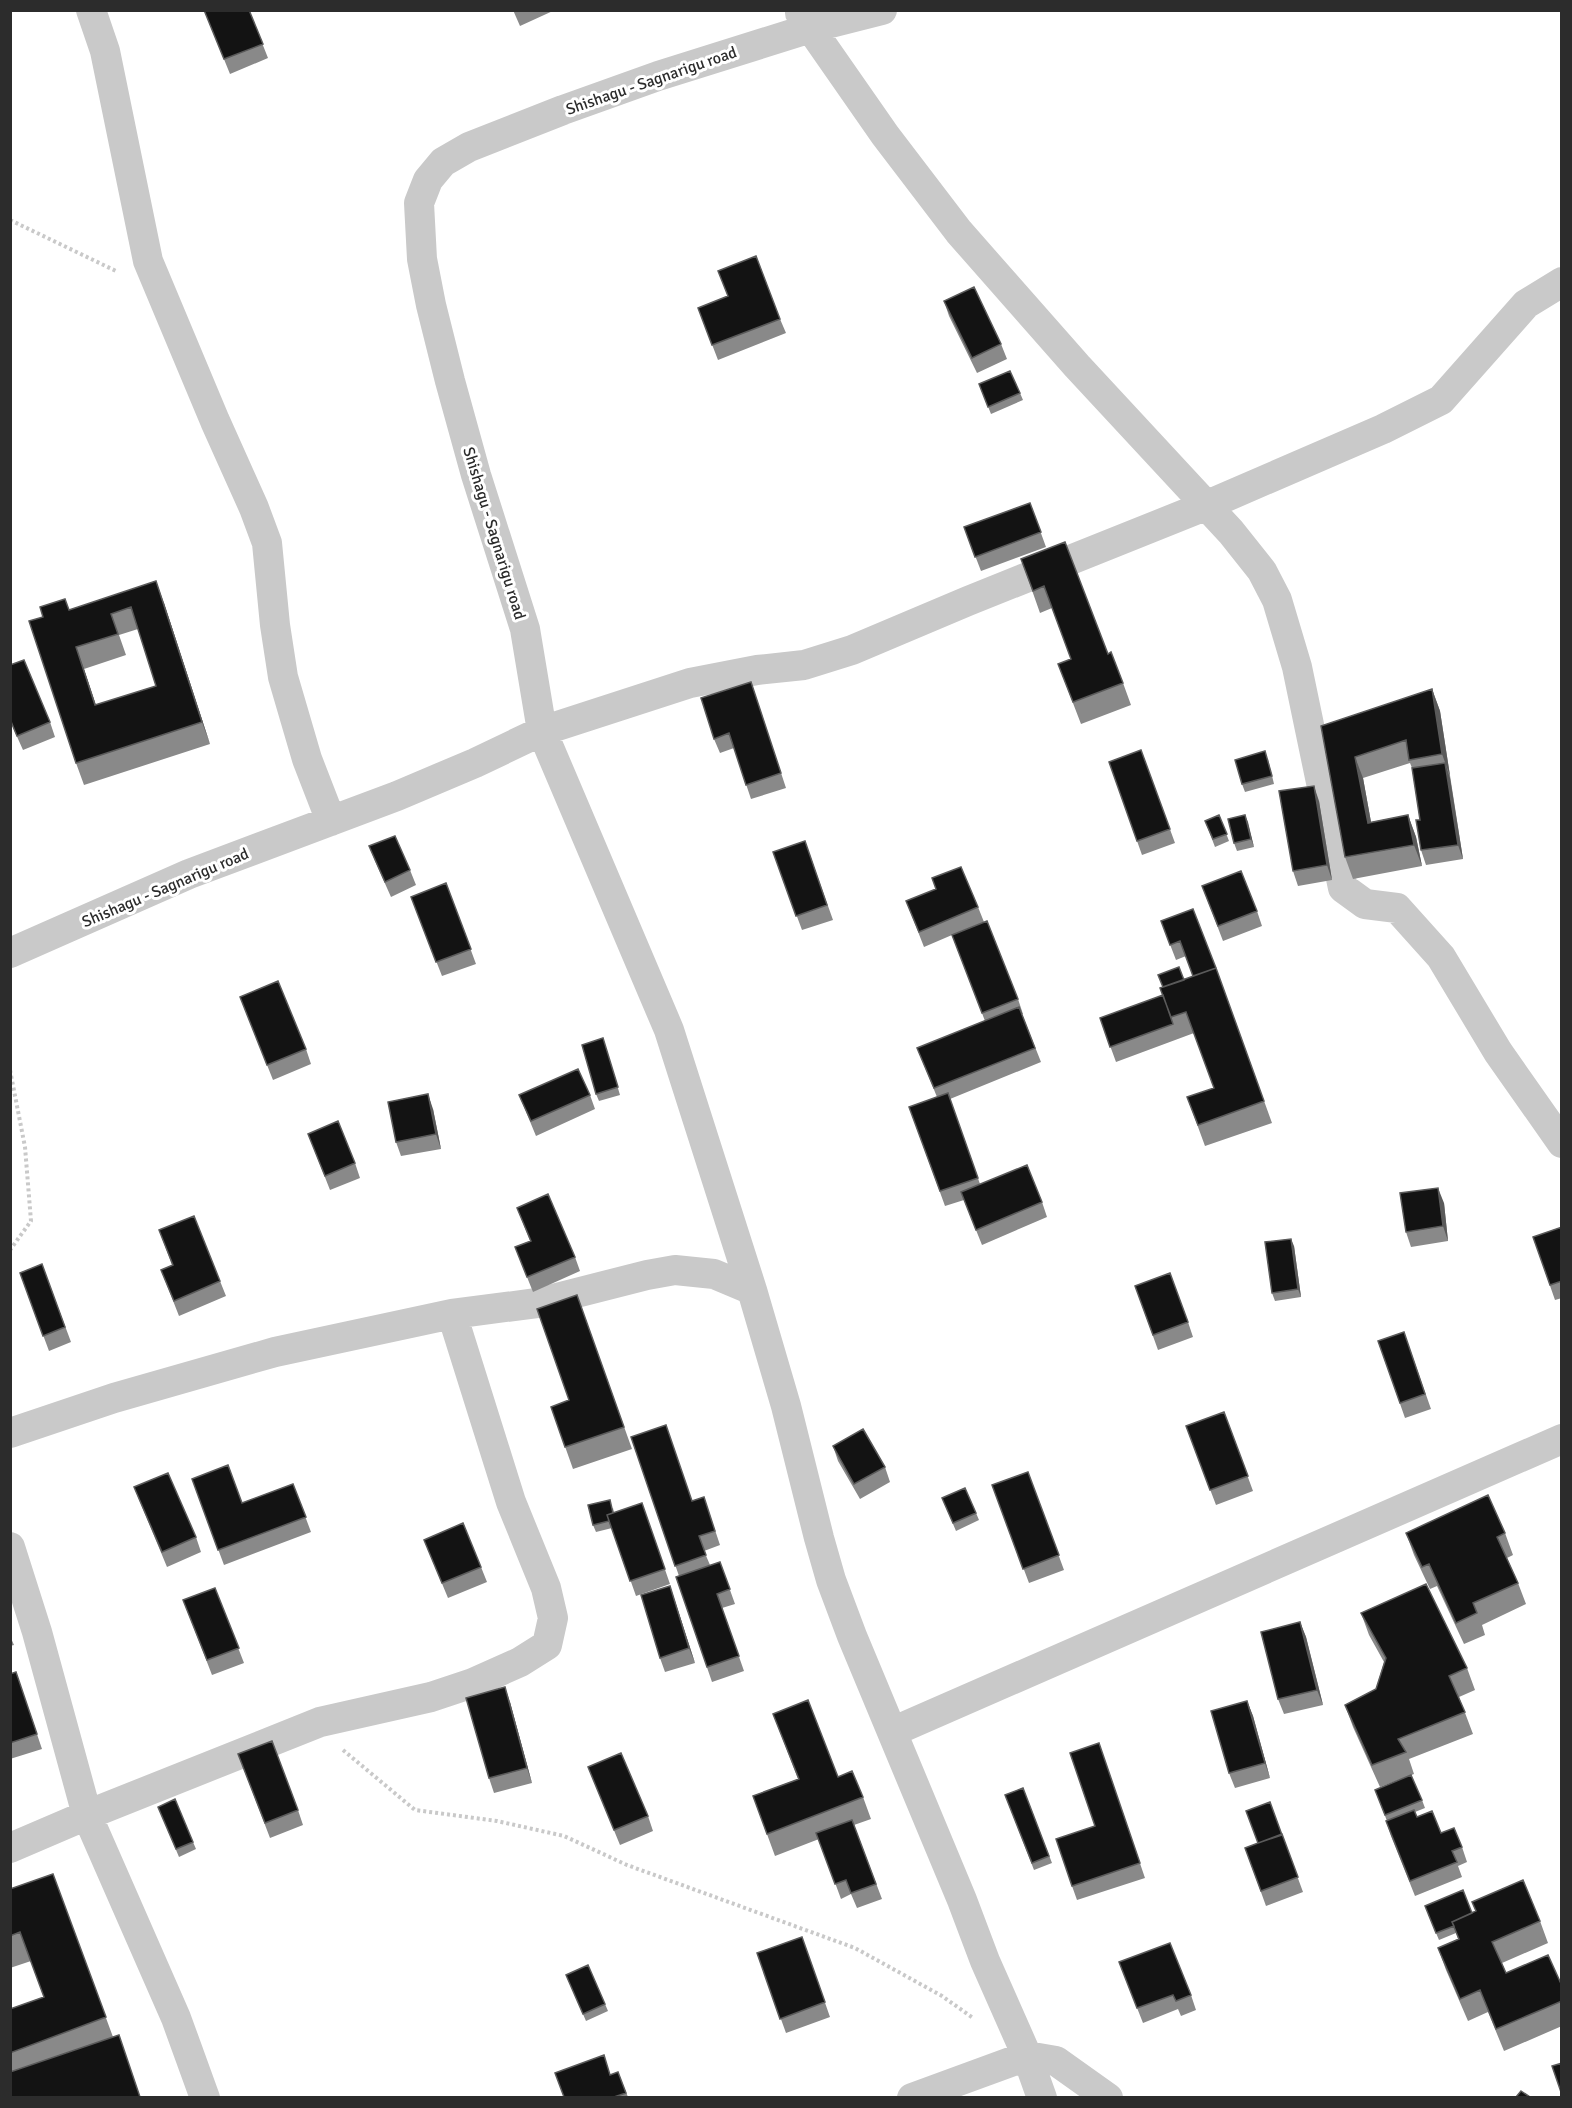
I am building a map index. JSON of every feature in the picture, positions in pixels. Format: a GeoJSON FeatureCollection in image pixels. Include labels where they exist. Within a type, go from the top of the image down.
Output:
{"type":"FeatureCollection","features":[{"type":"Feature","properties":{"kind":"street"},"geometry":{"type":"LineString","coordinates":[[91,10],[105,51],[148,261],[267,543],[275,625],[283,676],[307,759],[331,821]]}},
{"type":"Feature","properties":{"kind":"street","name":"Shishagu - Sagnarigu road"},"geometry":{"type":"LineString","coordinates":[[10,953],[189,874],[443,777],[542,731],[525,629],[476,475],[450,381],[422,259],[419,203],[428,180],[443,162],[469,147],[805,19],[882,10]]}},
{"type":"Feature","properties":{"kind":"street"},"geometry":{"type":"LineString","coordinates":[[805,19],[885,135],[959,232],[1077,366],[1231,532],[1262,571],[1276,600],[1297,667],[1343,888],[1365,904],[1397,908],[1441,957],[1498,1052],[1562,1143]]}},
{"type":"Feature","properties":{"kind":"street"},"geometry":{"type":"LineString","coordinates":[[1042,2097],[831,1580],[786,1406],[752,1290],[669,1030],[542,731],[690,683],[757,670],[804,665],[852,650],[1205,506],[1383,429],[1441,400],[1526,304],[1562,282]]}},
{"type":"Feature","properties":{"kind":"street"},"geometry":{"type":"LineString","coordinates":[[10,1433],[114,1398],[275,1352],[452,1314],[537,1303],[647,1275],[675,1270],[714,1274],[752,1290]]}},
{"type":"Feature","properties":{"kind":"street"},"geometry":{"type":"LineString","coordinates":[[10,1848],[320,1722],[431,1697],[463,1686],[520,1662],[547,1645],[553,1618],[546,1588],[510,1502],[452,1314]]}},
{"type":"Feature","properties":{"kind":"street"},"geometry":{"type":"LineString","coordinates":[[892,1732],[1562,1439]]}},
{"type":"Feature","properties":{"kind":"street"},"geometry":{"type":"LineString","coordinates":[[10,1547],[37,1632],[87,1815],[176,2018],[204,2097]]}},
{"type":"Feature","properties":{"kind":"street"},"geometry":{"type":"LineString","coordinates":[[912,2097],[1027,2056],[1056,2061],[1108,2097]]}},
{"type":"Feature","properties":{"kind":"path"},"geometry":{"type":"LineString","coordinates":[[10,220],[162,294]]}},
{"type":"Feature","properties":{"kind":"path"},"geometry":{"type":"LineString","coordinates":[[10,1070],[26,1147],[31,1221],[10,1250]]}},
{"type":"Feature","properties":{"kind":"path"},"geometry":{"type":"LineString","coordinates":[[320,1722],[347,1755],[416,1810],[497,1821],[564,1836],[627,1865],[855,1948],[942,1996],[980,2023]]}},
{"type":"Feature","properties":{"kind":"building"},"geometry":{"type":"Polygon","coordinates":[[[204,10],[249,10],[263,44],[224,59],[204,10]]]}},
{"type":"Feature","properties":{"kind":"building"},"geometry":{"type":"Polygon","coordinates":[[[756,256],[780,319],[712,345],[698,308],[728,296],[718,271],[756,256]]]}},
{"type":"Feature","properties":{"kind":"building"},"geometry":{"type":"Polygon","coordinates":[[[974,287],[1001,344],[972,358],[944,301],[974,287]]]}},
{"type":"Feature","properties":{"kind":"building"},"geometry":{"type":"Polygon","coordinates":[[[1010,371],[1020,393],[988,407],[979,384],[1010,371]]]}},
{"type":"Feature","properties":{"kind":"building"},"geometry":{"type":"Polygon","coordinates":[[[1030,503],[1041,532],[975,557],[964,527],[1030,503]]]}},
{"type":"Feature","properties":{"kind":"building"},"geometry":{"type":"Polygon","coordinates":[[[1065,542],[1108,654],[1111,652],[1123,683],[1073,702],[1058,664],[1071,659],[1044,586],[1033,591],[1021,559],[1065,542]]]}},
{"type":"Feature","properties":{"kind":"building"},"geometry":{"type":"Polygon","coordinates":[[[156,581],[202,722],[76,763],[29,621],[43,617],[40,607],[65,599],[69,610],[156,581]],[[131,607],[111,614],[118,634],[76,647],[95,705],[156,686],[131,607]]]}},
{"type":"Feature","properties":{"kind":"building"},"geometry":{"type":"Polygon","coordinates":[[[24,660],[50,722],[17,736],[10,719],[10,665],[24,660]]]}},
{"type":"Feature","properties":{"kind":"building"},"geometry":{"type":"Polygon","coordinates":[[[751,682],[781,773],[746,785],[729,733],[714,739],[701,698],[751,682]]]}},
{"type":"Feature","properties":{"kind":"building"},"geometry":{"type":"Polygon","coordinates":[[[1432,689],[1442,754],[1409,760],[1406,740],[1355,757],[1368,823],[1408,815],[1414,845],[1345,857],[1321,726],[1432,689]]]}},
{"type":"Feature","properties":{"kind":"building"},"geometry":{"type":"Polygon","coordinates":[[[1141,750],[1170,829],[1137,841],[1109,762],[1141,750]]]}},
{"type":"Feature","properties":{"kind":"building"},"geometry":{"type":"Polygon","coordinates":[[[1265,751],[1272,776],[1242,784],[1235,760],[1265,751]]]}},
{"type":"Feature","properties":{"kind":"building"},"geometry":{"type":"Polygon","coordinates":[[[1445,763],[1458,845],[1421,850],[1416,820],[1420,820],[1412,768],[1445,763]]]}},
{"type":"Feature","properties":{"kind":"building"},"geometry":{"type":"Polygon","coordinates":[[[1314,786],[1327,865],[1293,871],[1279,791],[1314,786]]]}},
{"type":"Feature","properties":{"kind":"building"},"geometry":{"type":"Polygon","coordinates":[[[1219,815],[1227,834],[1213,839],[1205,821],[1219,815]]]}},
{"type":"Feature","properties":{"kind":"building"},"geometry":{"type":"Polygon","coordinates":[[[1245,815],[1251,839],[1234,843],[1228,819],[1245,815]]]}},
{"type":"Feature","properties":{"kind":"building"},"geometry":{"type":"Polygon","coordinates":[[[395,836],[410,870],[385,882],[369,846],[395,836]]]}},
{"type":"Feature","properties":{"kind":"building"},"geometry":{"type":"Polygon","coordinates":[[[805,841],[827,905],[796,916],[773,852],[805,841]]]}},
{"type":"Feature","properties":{"kind":"building"},"geometry":{"type":"Polygon","coordinates":[[[961,867],[978,907],[919,932],[906,901],[936,889],[932,878],[961,867]]]}},
{"type":"Feature","properties":{"kind":"building"},"geometry":{"type":"Polygon","coordinates":[[[1241,871],[1257,911],[1218,926],[1202,886],[1241,871]]]}},
{"type":"Feature","properties":{"kind":"building"},"geometry":{"type":"Polygon","coordinates":[[[446,883],[471,949],[436,962],[411,897],[446,883]]]}},
{"type":"Feature","properties":{"kind":"building"},"geometry":{"type":"Polygon","coordinates":[[[1193,909],[1216,968],[1193,976],[1180,941],[1170,945],[1161,921],[1193,909]]]}},
{"type":"Feature","properties":{"kind":"building"},"geometry":{"type":"Polygon","coordinates":[[[987,921],[1018,999],[982,1013],[952,935],[987,921]]]}},
{"type":"Feature","properties":{"kind":"building"},"geometry":{"type":"Polygon","coordinates":[[[1179,967],[1184,980],[1163,987],[1158,975],[1179,967]]]}},
{"type":"Feature","properties":{"kind":"building"},"geometry":{"type":"Polygon","coordinates":[[[1216,968],[1264,1101],[1198,1125],[1187,1097],[1214,1088],[1186,1012],[1171,1017],[1160,988],[1216,968]]]}},
{"type":"Feature","properties":{"kind":"building"},"geometry":{"type":"Polygon","coordinates":[[[278,981],[306,1049],[267,1065],[240,997],[278,981]]]}},
{"type":"Feature","properties":{"kind":"building"},"geometry":{"type":"Polygon","coordinates":[[[1163,995],[1173,1024],[1110,1047],[1100,1018],[1163,995]]]}},
{"type":"Feature","properties":{"kind":"building"},"geometry":{"type":"Polygon","coordinates":[[[1019,1007],[1035,1048],[934,1088],[917,1048],[1019,1007]]]}},
{"type":"Feature","properties":{"kind":"building"},"geometry":{"type":"Polygon","coordinates":[[[603,1038],[618,1087],[596,1094],[582,1045],[603,1038]]]}},
{"type":"Feature","properties":{"kind":"building"},"geometry":{"type":"Polygon","coordinates":[[[578,1069],[590,1095],[531,1121],[519,1095],[578,1069]]]}},
{"type":"Feature","properties":{"kind":"building"},"geometry":{"type":"Polygon","coordinates":[[[948,1093],[978,1178],[940,1191],[909,1107],[948,1093]]]}},
{"type":"Feature","properties":{"kind":"building"},"geometry":{"type":"Polygon","coordinates":[[[428,1094],[436,1134],[396,1142],[388,1102],[428,1094]]]}},
{"type":"Feature","properties":{"kind":"building"},"geometry":{"type":"Polygon","coordinates":[[[338,1121],[355,1163],[325,1176],[308,1134],[338,1121]]]}},
{"type":"Feature","properties":{"kind":"building"},"geometry":{"type":"Polygon","coordinates":[[[1027,1165],[1042,1202],[976,1230],[961,1192],[1027,1165]]]}},
{"type":"Feature","properties":{"kind":"building"},"geometry":{"type":"Polygon","coordinates":[[[1438,1188],[1443,1226],[1406,1232],[1400,1193],[1438,1188]]]}},
{"type":"Feature","properties":{"kind":"building"},"geometry":{"type":"Polygon","coordinates":[[[548,1194],[575,1257],[527,1277],[515,1247],[531,1241],[517,1208],[548,1194]]]}},
{"type":"Feature","properties":{"kind":"building"},"geometry":{"type":"Polygon","coordinates":[[[194,1216],[220,1281],[174,1301],[161,1270],[173,1265],[159,1230],[194,1216]]]}},
{"type":"Feature","properties":{"kind":"building"},"geometry":{"type":"Polygon","coordinates":[[[1562,1227],[1562,1281],[1550,1285],[1533,1237],[1562,1227]]]}},
{"type":"Feature","properties":{"kind":"building"},"geometry":{"type":"Polygon","coordinates":[[[1291,1239],[1298,1289],[1272,1293],[1265,1242],[1291,1239]]]}},
{"type":"Feature","properties":{"kind":"building"},"geometry":{"type":"Polygon","coordinates":[[[42,1264],[65,1327],[43,1336],[20,1273],[42,1264]]]}},
{"type":"Feature","properties":{"kind":"building"},"geometry":{"type":"Polygon","coordinates":[[[1170,1273],[1188,1322],[1153,1335],[1135,1286],[1170,1273]]]}},
{"type":"Feature","properties":{"kind":"building"},"geometry":{"type":"Polygon","coordinates":[[[577,1295],[624,1427],[565,1447],[551,1407],[569,1400],[537,1309],[577,1295]]]}},
{"type":"Feature","properties":{"kind":"building"},"geometry":{"type":"Polygon","coordinates":[[[1404,1332],[1425,1394],[1400,1403],[1378,1341],[1404,1332]]]}},
{"type":"Feature","properties":{"kind":"building"},"geometry":{"type":"Polygon","coordinates":[[[1224,1412],[1248,1476],[1210,1490],[1186,1426],[1224,1412]]]}},
{"type":"Feature","properties":{"kind":"building"},"geometry":{"type":"Polygon","coordinates":[[[666,1425],[692,1501],[704,1497],[715,1531],[699,1536],[706,1555],[675,1566],[631,1437],[666,1425]]]}},
{"type":"Feature","properties":{"kind":"building"},"geometry":{"type":"Polygon","coordinates":[[[863,1429],[885,1467],[854,1484],[833,1446],[863,1429]]]}},
{"type":"Feature","properties":{"kind":"building"},"geometry":{"type":"Polygon","coordinates":[[[228,1465],[242,1503],[293,1484],[306,1517],[218,1550],[192,1479],[228,1465]]]}},
{"type":"Feature","properties":{"kind":"building"},"geometry":{"type":"Polygon","coordinates":[[[1028,1472],[1059,1555],[1023,1569],[992,1485],[1028,1472]]]}},
{"type":"Feature","properties":{"kind":"building"},"geometry":{"type":"Polygon","coordinates":[[[168,1473],[196,1537],[162,1552],[134,1487],[168,1473]]]}},
{"type":"Feature","properties":{"kind":"building"},"geometry":{"type":"Polygon","coordinates":[[[965,1488],[976,1513],[953,1523],[942,1498],[965,1488]]]}},
{"type":"Feature","properties":{"kind":"building"},"geometry":{"type":"Polygon","coordinates":[[[1488,1495],[1505,1533],[1497,1537],[1518,1583],[1473,1603],[1477,1613],[1456,1623],[1429,1564],[1422,1567],[1406,1533],[1488,1495]]]}},
{"type":"Feature","properties":{"kind":"building"},"geometry":{"type":"Polygon","coordinates":[[[610,1500],[613,1513],[607,1515],[609,1521],[593,1525],[588,1505],[610,1500]]]}},
{"type":"Feature","properties":{"kind":"building"},"geometry":{"type":"Polygon","coordinates":[[[642,1503],[665,1569],[630,1581],[607,1515],[642,1503]]]}},
{"type":"Feature","properties":{"kind":"building"},"geometry":{"type":"Polygon","coordinates":[[[463,1523],[481,1567],[442,1583],[424,1540],[463,1523]]]}},
{"type":"Feature","properties":{"kind":"building"},"geometry":{"type":"Polygon","coordinates":[[[720,1562],[730,1589],[717,1594],[739,1656],[707,1667],[676,1577],[720,1562]]]}},
{"type":"Feature","properties":{"kind":"building"},"geometry":{"type":"Polygon","coordinates":[[[1426,1584],[1467,1668],[1449,1676],[1465,1712],[1398,1739],[1406,1752],[1372,1765],[1345,1705],[1376,1689],[1386,1658],[1361,1613],[1426,1584]]]}},
{"type":"Feature","properties":{"kind":"building"},"geometry":{"type":"Polygon","coordinates":[[[670,1586],[689,1648],[660,1658],[641,1595],[670,1586]]]}},
{"type":"Feature","properties":{"kind":"building"},"geometry":{"type":"Polygon","coordinates":[[[215,1588],[239,1648],[207,1660],[183,1600],[215,1588]]]}},
{"type":"Feature","properties":{"kind":"building"},"geometry":{"type":"Polygon","coordinates":[[[1300,1622],[1317,1690],[1278,1699],[1261,1632],[1300,1622]]]}},
{"type":"Feature","properties":{"kind":"building"},"geometry":{"type":"Polygon","coordinates":[[[16,1672],[37,1734],[10,1743],[10,1674],[16,1672]]]}},
{"type":"Feature","properties":{"kind":"building"},"geometry":{"type":"Polygon","coordinates":[[[505,1687],[527,1768],[489,1778],[466,1698],[505,1687]]]}},
{"type":"Feature","properties":{"kind":"building"},"geometry":{"type":"Polygon","coordinates":[[[808,1700],[838,1777],[852,1771],[863,1797],[767,1834],[753,1796],[799,1779],[773,1714],[808,1700]]]}},
{"type":"Feature","properties":{"kind":"building"},"geometry":{"type":"Polygon","coordinates":[[[1247,1701],[1265,1763],[1229,1773],[1211,1711],[1247,1701]]]}},
{"type":"Feature","properties":{"kind":"building"},"geometry":{"type":"Polygon","coordinates":[[[272,1741],[298,1810],[265,1823],[238,1754],[272,1741]]]}},
{"type":"Feature","properties":{"kind":"building"},"geometry":{"type":"Polygon","coordinates":[[[1099,1743],[1140,1863],[1072,1886],[1056,1839],[1095,1826],[1070,1753],[1099,1743]]]}},
{"type":"Feature","properties":{"kind":"building"},"geometry":{"type":"Polygon","coordinates":[[[621,1753],[648,1816],[614,1830],[588,1767],[621,1753]]]}},
{"type":"Feature","properties":{"kind":"building"},"geometry":{"type":"Polygon","coordinates":[[[1411,1775],[1422,1800],[1385,1815],[1375,1790],[1411,1775]]]}},
{"type":"Feature","properties":{"kind":"building"},"geometry":{"type":"Polygon","coordinates":[[[1023,1788],[1049,1856],[1032,1863],[1005,1795],[1023,1788]]]}},
{"type":"Feature","properties":{"kind":"building"},"geometry":{"type":"Polygon","coordinates":[[[175,1799],[193,1842],[176,1849],[158,1807],[175,1799]]]}},
{"type":"Feature","properties":{"kind":"building"},"geometry":{"type":"Polygon","coordinates":[[[1270,1802],[1282,1835],[1258,1843],[1246,1811],[1270,1802]]]}},
{"type":"Feature","properties":{"kind":"building"},"geometry":{"type":"Polygon","coordinates":[[[1414,1810],[1417,1817],[1432,1811],[1441,1833],[1454,1828],[1462,1847],[1452,1851],[1457,1862],[1410,1881],[1386,1821],[1414,1810]]]}},
{"type":"Feature","properties":{"kind":"building"},"geometry":{"type":"Polygon","coordinates":[[[852,1820],[876,1884],[851,1893],[846,1880],[835,1884],[816,1833],[852,1820]]]}},
{"type":"Feature","properties":{"kind":"building"},"geometry":{"type":"Polygon","coordinates":[[[1282,1834],[1298,1877],[1261,1891],[1245,1848],[1282,1834]]]}},
{"type":"Feature","properties":{"kind":"building"},"geometry":{"type":"Polygon","coordinates":[[[53,1874],[106,2017],[10,2053],[10,2009],[44,1997],[20,1932],[10,1936],[10,1889],[53,1874]]]}},
{"type":"Feature","properties":{"kind":"building"},"geometry":{"type":"Polygon","coordinates":[[[1523,1880],[1540,1921],[1492,1942],[1506,1973],[1548,1955],[1562,1986],[1562,2001],[1496,2029],[1480,1990],[1460,1999],[1438,1948],[1459,1939],[1452,1922],[1476,1911],[1472,1902],[1523,1880]]]}},
{"type":"Feature","properties":{"kind":"building"},"geometry":{"type":"Polygon","coordinates":[[[1463,1890],[1472,1913],[1452,1922],[1454,1926],[1436,1933],[1425,1906],[1463,1890]]]}},
{"type":"Feature","properties":{"kind":"building"},"geometry":{"type":"Polygon","coordinates":[[[802,1937],[825,2002],[780,2019],[757,1953],[802,1937]]]}},
{"type":"Feature","properties":{"kind":"building"},"geometry":{"type":"Polygon","coordinates":[[[1170,1943],[1191,1995],[1176,2001],[1173,1995],[1137,2008],[1119,1962],[1170,1943]]]}},
{"type":"Feature","properties":{"kind":"building"},"geometry":{"type":"Polygon","coordinates":[[[588,1965],[605,2004],[583,2014],[566,1975],[588,1965]]]}},
{"type":"Feature","properties":{"kind":"building"},"geometry":{"type":"Polygon","coordinates":[[[119,2035],[140,2097],[10,2097],[10,2072],[119,2035]]]}},
{"type":"Feature","properties":{"kind":"building"},"geometry":{"type":"Polygon","coordinates":[[[604,2055],[610,2075],[618,2072],[626,2093],[614,2097],[564,2097],[555,2073],[604,2055]]]}},
{"type":"Feature","properties":{"kind":"building"},"geometry":{"type":"Polygon","coordinates":[[[1562,2063],[1562,2095],[1552,2066],[1562,2063]]]}},
{"type":"Feature","properties":{"kind":"building"},"geometry":{"type":"Polygon","coordinates":[[[1521,2091],[1530,2097],[1516,2097],[1521,2091]]]}}]}
